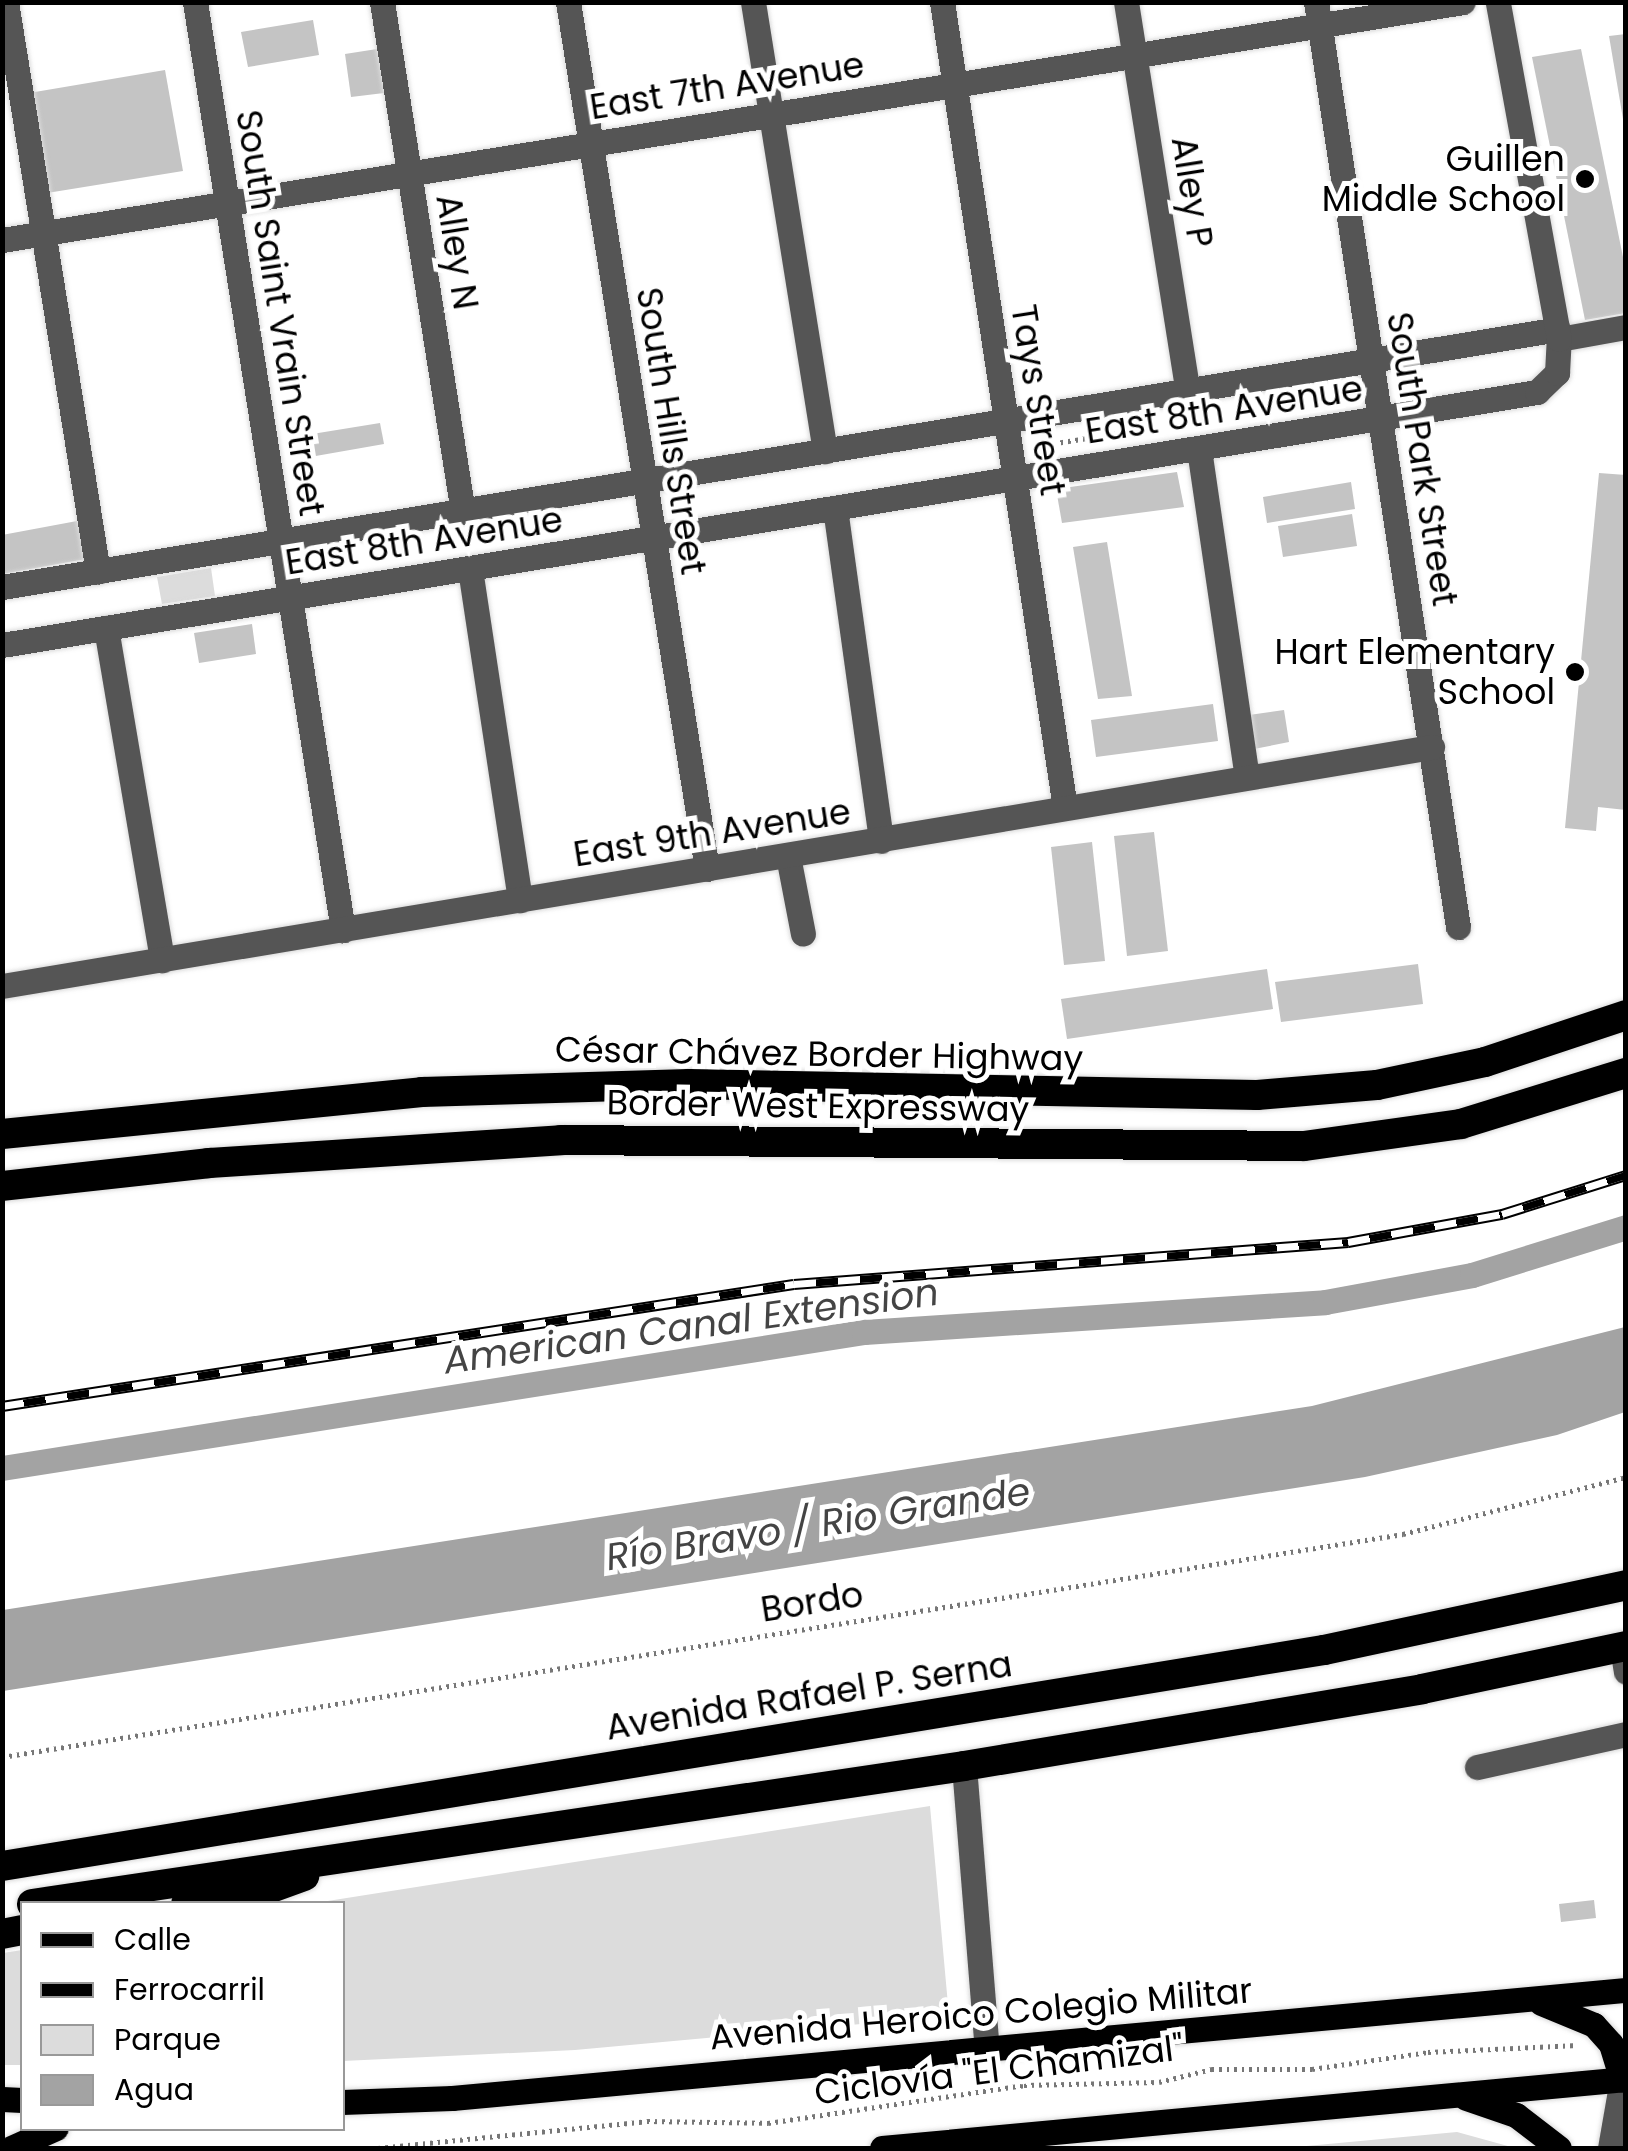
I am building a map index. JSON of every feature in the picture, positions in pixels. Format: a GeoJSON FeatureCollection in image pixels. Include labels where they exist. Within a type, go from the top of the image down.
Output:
{"type":"FeatureCollection","features":[{"type":"Feature","properties":{"kind":"highway","name":"César Chávez Border Highway"},"geometry":{"type":"LineString","coordinates":[[2,1134],[422,1092],[707,1084],[1274,1094],[1377,1085],[1486,1062],[1626,1015]]}},
{"type":"Feature","properties":{"kind":"highway","name":"Border West Expressway"},"geometry":{"type":"LineString","coordinates":[[2,1186],[228,1161],[561,1140],[1304,1146],[1461,1124],[1626,1073]]}},
{"type":"Feature","properties":{"kind":"highway","name":"Avenida Rafael P. Serna"},"geometry":{"type":"LineString","coordinates":[[2,1866],[1324,1650],[1626,1584]]}},
{"type":"Feature","properties":{"kind":"highway"},"geometry":{"type":"LineString","coordinates":[[52,1901],[964,1766],[1624,1655]]}},
{"type":"Feature","properties":{"kind":"highway"},"geometry":{"type":"LineString","coordinates":[[203,1901],[264,1890],[365,1854]]}},
{"type":"Feature","properties":{"kind":"main road","name":"Avenida Heroico Colegio Militar"},"geometry":{"type":"LineString","coordinates":[[345,2102],[988,2049],[1626,1990]]}},
{"type":"Feature","properties":{"kind":"main road"},"geometry":{"type":"LineString","coordinates":[[882,2148],[1625,2078],[1611,2044],[1572,2012],[1526,1999]]}},
{"type":"Feature","properties":{"kind":"main road"},"geometry":{"type":"LineString","coordinates":[[1456,2095],[1516,2115],[1558,2148]]}},
{"type":"Feature","properties":{"kind":"main road"},"geometry":{"type":"LineString","coordinates":[[12,2148],[49,2131]]}},
{"type":"Feature","properties":{"kind":"street"},"geometry":{"type":"LineString","coordinates":[[6,2],[98,572]]}},
{"type":"Feature","properties":{"kind":"street","name":"South Saint Vrain Street"},"geometry":{"type":"LineString","coordinates":[[195,2],[343,930]]}},
{"type":"Feature","properties":{"kind":"street","name":"Alley N"},"geometry":{"type":"LineString","coordinates":[[382,2],[463,512]]}},
{"type":"Feature","properties":{"kind":"street","name":"South Hills Street"},"geometry":{"type":"LineString","coordinates":[[568,2],[651,539],[707,869]]}},
{"type":"Feature","properties":{"kind":"street"},"geometry":{"type":"LineString","coordinates":[[753,2],[825,451]]}},
{"type":"Feature","properties":{"kind":"street","name":"Tays Street"},"geometry":{"type":"LineString","coordinates":[[942,2],[1065,808]]}},
{"type":"Feature","properties":{"kind":"street","name":"Alley P"},"geometry":{"type":"LineString","coordinates":[[1126,2],[1188,392]]}},
{"type":"Feature","properties":{"kind":"street","name":"East 7th Avenue"},"geometry":{"type":"LineString","coordinates":[[2,240],[1135,57],[1318,15],[1464,2]]}},
{"type":"Feature","properties":{"kind":"street"},"geometry":{"type":"LineString","coordinates":[[1498,2],[1559,334],[1626,327]]}},
{"type":"Feature","properties":{"kind":"street","name":"South Park Street"},"geometry":{"type":"LineString","coordinates":[[1318,15],[1458,927]]}},
{"type":"Feature","properties":{"kind":"street","name":"East 8th Avenue"},"geometry":{"type":"LineString","coordinates":[[2,587],[1370,359],[1559,334],[1557,373],[1537,392],[1382,421],[2,645]]}},
{"type":"Feature","properties":{"kind":"street"},"geometry":{"type":"LineString","coordinates":[[1199,449],[1247,777]]}},
{"type":"Feature","properties":{"kind":"street"},"geometry":{"type":"LineString","coordinates":[[836,508],[882,840]]}},
{"type":"Feature","properties":{"kind":"street"},"geometry":{"type":"LineString","coordinates":[[470,569],[520,900]]}},
{"type":"Feature","properties":{"kind":"street"},"geometry":{"type":"LineString","coordinates":[[106,628],[162,960]]}},
{"type":"Feature","properties":{"kind":"street","name":"East 9th Avenue"},"geometry":{"type":"LineString","coordinates":[[2,986],[1432,746]]}},
{"type":"Feature","properties":{"kind":"street"},"geometry":{"type":"LineString","coordinates":[[788,856],[803,934]]}},
{"type":"Feature","properties":{"kind":"street"},"geometry":{"type":"LineString","coordinates":[[1476,1766],[1626,1734]]}},
{"type":"Feature","properties":{"kind":"street"},"geometry":{"type":"LineString","coordinates":[[964,1766],[988,2049]]}},
{"type":"Feature","properties":{"kind":"street"},"geometry":{"type":"LineString","coordinates":[[1610,2148],[1625,2078]]}},
{"type":"Feature","properties":{"kind":"path"},"geometry":{"type":"LineString","coordinates":[[1236,413],[1335,396],[1339,383]]}},
{"type":"Feature","properties":{"kind":"path"},"geometry":{"type":"LineString","coordinates":[[1134,448],[1132,431],[1139,421]]}},
{"type":"Feature","properties":{"kind":"path"},"geometry":{"type":"LineString","coordinates":[[1028,447],[1132,431]]}},
{"type":"Feature","properties":{"kind":"path","name":"Bordo"},"geometry":{"type":"LineString","coordinates":[[2,1757],[1404,1534],[1626,1477]]}},
{"type":"Feature","properties":{"kind":"path","name":"Ciclovía \"El Chamizal\""},"geometry":{"type":"LineString","coordinates":[[378,2148],[648,2121],[768,2123],[1024,2085],[1160,2082],[1212,2069],[1312,2069],[1428,2052],[1611,2044]]}},
{"type":"Feature","properties":{"kind":"green space"},"geometry":{"type":"Polygon","coordinates":[[[211,568],[215,596],[162,604],[157,577],[211,568]]]}},
{"type":"Feature","properties":{"kind":"green space"},"geometry":{"type":"Polygon","coordinates":[[[930,1806],[949,2016],[575,2050],[345,2061],[345,1901],[328,1901],[930,1806]]]}},
{"type":"Feature","properties":{"kind":"green space"},"geometry":{"type":"Polygon","coordinates":[[[20,1950],[20,2065],[3,2065],[3,1953],[20,1950]]]}},
{"type":"Feature","properties":{"kind":"green space"},"geometry":{"type":"Polygon","coordinates":[[[1457,2132],[1515,2148],[1285,2148],[1457,2132]]]}},
{"type":"Feature","properties":{"kind":"water","name":"Río Bravo / Rio Grande"},"geometry":{"type":"Polygon","coordinates":[[[1625,1327],[1625,1412],[1557,1435],[1365,1477],[3,1691],[3,1610],[1312,1406],[1625,1327]]]}},
{"type":"Feature","properties":{"kind":"building"},"geometry":{"type":"Polygon","coordinates":[[[313,20],[319,55],[248,67],[241,32],[313,20]]]}},
{"type":"Feature","properties":{"kind":"building"},"geometry":{"type":"Polygon","coordinates":[[[1626,34],[1626,119],[1623,119],[1609,36],[1626,34]]]}},
{"type":"Feature","properties":{"kind":"building"},"geometry":{"type":"Polygon","coordinates":[[[377,49],[384,93],[351,97],[345,54],[377,49]]]}},
{"type":"Feature","properties":{"kind":"building"},"geometry":{"type":"Polygon","coordinates":[[[1581,49],[1626,272],[1626,313],[1585,320],[1532,57],[1581,49]]]}},
{"type":"Feature","properties":{"kind":"building"},"geometry":{"type":"Polygon","coordinates":[[[165,70],[183,171],[47,193],[29,93],[165,70]]]}},
{"type":"Feature","properties":{"kind":"building"},"geometry":{"type":"Polygon","coordinates":[[[380,423],[384,444],[310,457],[306,435],[380,423]]]}},
{"type":"Feature","properties":{"kind":"building"},"geometry":{"type":"Polygon","coordinates":[[[1177,472],[1184,507],[1062,523],[1056,489],[1177,472]]]}},
{"type":"Feature","properties":{"kind":"building"},"geometry":{"type":"Polygon","coordinates":[[[1599,473],[1626,475],[1626,810],[1598,807],[1596,831],[1565,828],[1599,473]]]}},
{"type":"Feature","properties":{"kind":"building"},"geometry":{"type":"Polygon","coordinates":[[[1351,482],[1355,509],[1267,523],[1263,497],[1351,482]]]}},
{"type":"Feature","properties":{"kind":"building"},"geometry":{"type":"Polygon","coordinates":[[[1352,514],[1357,546],[1283,557],[1278,526],[1352,514]]]}},
{"type":"Feature","properties":{"kind":"building"},"geometry":{"type":"Polygon","coordinates":[[[77,521],[86,559],[2,574],[2,535],[77,521]]]}},
{"type":"Feature","properties":{"kind":"building"},"geometry":{"type":"Polygon","coordinates":[[[1107,542],[1132,696],[1098,699],[1073,547],[1107,542]]]}},
{"type":"Feature","properties":{"kind":"building"},"geometry":{"type":"Polygon","coordinates":[[[252,624],[256,654],[199,663],[194,633],[252,624]]]}},
{"type":"Feature","properties":{"kind":"building"},"geometry":{"type":"Polygon","coordinates":[[[1213,704],[1218,741],[1096,757],[1091,720],[1213,704]]]}},
{"type":"Feature","properties":{"kind":"building"},"geometry":{"type":"Polygon","coordinates":[[[1284,710],[1289,742],[1254,749],[1249,715],[1284,710]]]}},
{"type":"Feature","properties":{"kind":"building"},"geometry":{"type":"Polygon","coordinates":[[[1154,832],[1168,951],[1127,956],[1114,836],[1154,832]]]}},
{"type":"Feature","properties":{"kind":"building"},"geometry":{"type":"Polygon","coordinates":[[[1092,842],[1105,961],[1064,965],[1051,847],[1092,842]]]}},
{"type":"Feature","properties":{"kind":"building"},"geometry":{"type":"Polygon","coordinates":[[[1418,964],[1423,1004],[1281,1022],[1275,982],[1418,964]]]}},
{"type":"Feature","properties":{"kind":"building"},"geometry":{"type":"Polygon","coordinates":[[[1267,969],[1273,1009],[1067,1039],[1061,999],[1267,969]]]}},
{"type":"Feature","properties":{"kind":"building"},"geometry":{"type":"Polygon","coordinates":[[[1594,1900],[1596,1918],[1561,1922],[1559,1904],[1594,1900]]]}},
{"type":"Feature","properties":{"kind":"waterway","name":"American Canal Extension"},"geometry":{"type":"LineString","coordinates":[[2,1468],[864,1332],[1325,1302],[1472,1275],[1626,1227]]}},
{"type":"Feature","properties":{"kind":"railway"},"geometry":{"type":"LineString","coordinates":[[2,1406],[794,1284],[1348,1242],[1502,1214],[1626,1175]]}},
{"type":"Feature","properties":{"kind":"place","name":"Guillen Middle School"},"geometry":{"type":"Point","coordinates":[1585,179]}},
{"type":"Feature","properties":{"kind":"place","name":"Hart Elementary School"},"geometry":{"type":"Point","coordinates":[1575,672]}}]}
